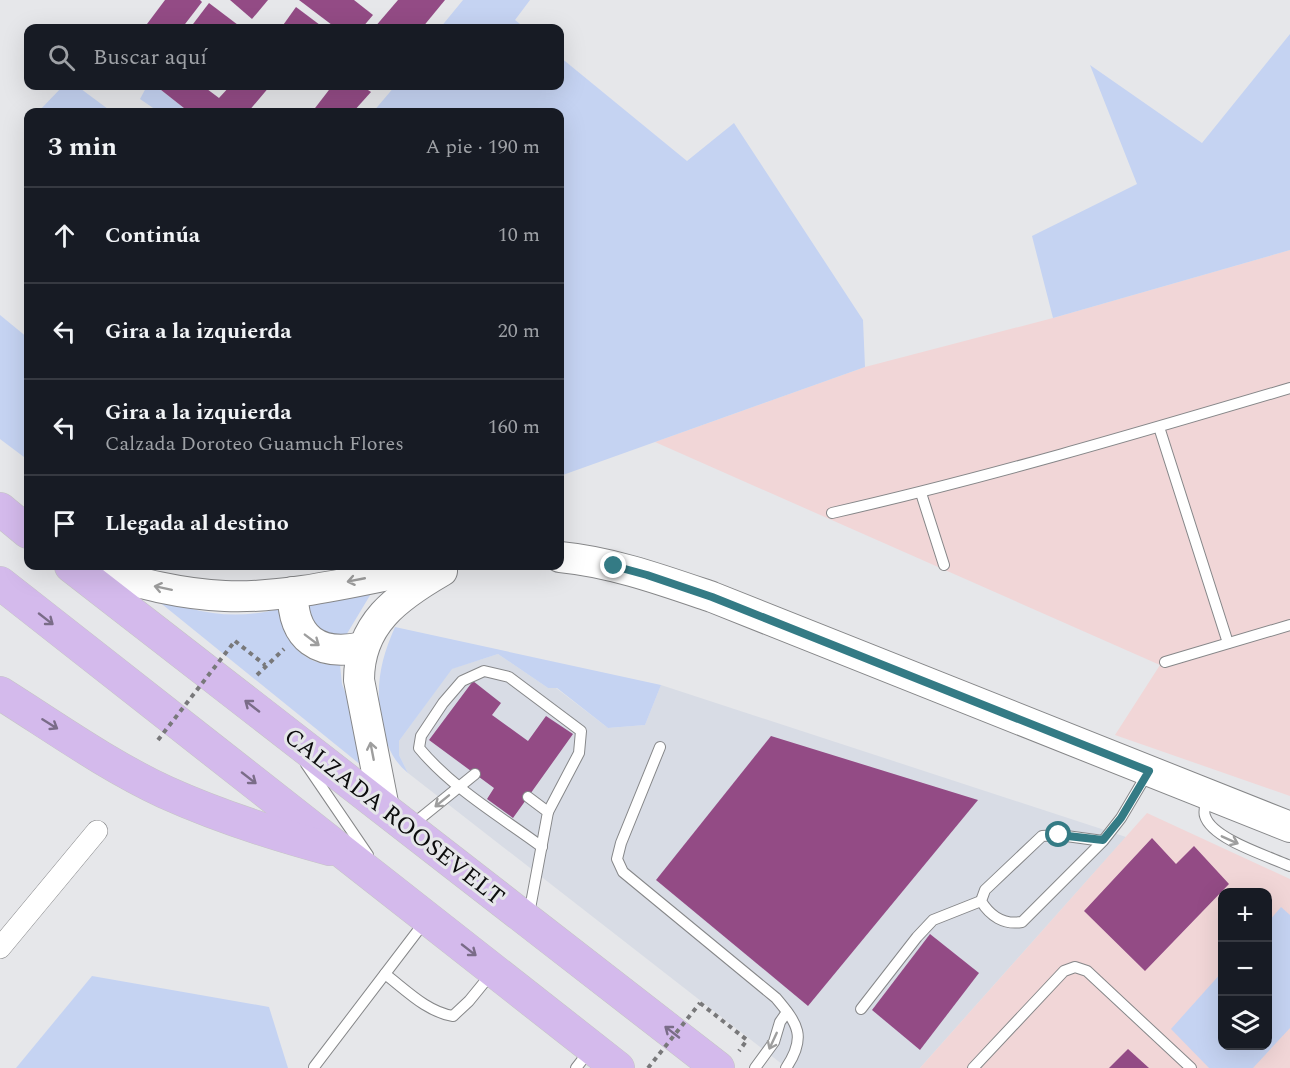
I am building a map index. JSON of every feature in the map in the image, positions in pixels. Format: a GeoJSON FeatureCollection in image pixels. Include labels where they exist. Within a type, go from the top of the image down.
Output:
{"type":"FeatureCollection","features":[{"type":"Feature","properties":{"kind":"highway","name":"CALZADA ROOSEVELT"},"geometry":{"type":"LineString","coordinates":[[76,570],[718,1068]]}},
{"type":"Feature","properties":{"kind":"highway"},"geometry":{"type":"LineString","coordinates":[[0,583],[494,970],[601,1063]]}},
{"type":"Feature","properties":{"kind":"highway"},"geometry":{"type":"LineString","coordinates":[[0,693],[120,768],[166,792],[268,832],[344,852]]}},
{"type":"Feature","properties":{"kind":"main road"},"geometry":{"type":"LineString","coordinates":[[564,558],[636,572],[712,597],[1290,827]]}},
{"type":"Feature","properties":{"kind":"main road"},"geometry":{"type":"LineString","coordinates":[[91,570],[148,585],[201,594],[249,596],[293,592],[412,570]]}},
{"type":"Feature","properties":{"kind":"main road"},"geometry":{"type":"LineString","coordinates":[[384,808],[359,680],[359,663],[363,647],[391,605],[421,583],[444,570]]}},
{"type":"Feature","properties":{"kind":"main road"},"geometry":{"type":"LineString","coordinates":[[293,592],[294,612],[302,633],[314,644],[329,650],[346,651],[363,647]]}},
{"type":"Feature","properties":{"kind":"street"},"geometry":{"type":"LineString","coordinates":[[3,936],[97,831]]}},
{"type":"Feature","properties":{"kind":"lane"},"geometry":{"type":"LineString","coordinates":[[832,513],[921,493],[1159,428],[1290,388]]}},
{"type":"Feature","properties":{"kind":"lane"},"geometry":{"type":"LineString","coordinates":[[1159,428],[1228,643]]}},
{"type":"Feature","properties":{"kind":"lane"},"geometry":{"type":"LineString","coordinates":[[921,493],[944,565]]}},
{"type":"Feature","properties":{"kind":"lane"},"geometry":{"type":"LineString","coordinates":[[1165,662],[1290,626]]}},
{"type":"Feature","properties":{"kind":"lane"},"geometry":{"type":"LineString","coordinates":[[528,920],[542,847],[548,812],[579,753],[581,731],[509,677],[484,671],[462,681],[421,736],[419,748],[429,760],[460,786],[542,847]]}},
{"type":"Feature","properties":{"kind":"lane"},"geometry":{"type":"LineString","coordinates":[[282,730],[390,888]]}},
{"type":"Feature","properties":{"kind":"lane"},"geometry":{"type":"LineString","coordinates":[[660,747],[621,843],[617,859],[623,872],[776,998],[799,1032],[796,1054],[786,1068]]}},
{"type":"Feature","properties":{"kind":"lane"},"geometry":{"type":"LineString","coordinates":[[981,901],[987,911],[1001,921],[1012,924],[1022,922],[1103,840],[1121,818],[1149,771]]}},
{"type":"Feature","properties":{"kind":"lane"},"geometry":{"type":"LineString","coordinates":[[409,828],[475,774]]}},
{"type":"Feature","properties":{"kind":"lane"},"geometry":{"type":"LineString","coordinates":[[1207,794],[1204,815],[1210,826],[1220,835],[1290,866]]}},
{"type":"Feature","properties":{"kind":"lane"},"geometry":{"type":"LineString","coordinates":[[528,797],[548,812]]}},
{"type":"Feature","properties":{"kind":"lane"},"geometry":{"type":"LineString","coordinates":[[861,1009],[933,920],[981,901],[985,890],[1042,836],[1059,835],[1103,840]]}},
{"type":"Feature","properties":{"kind":"lane"},"geometry":{"type":"LineString","coordinates":[[314,1067],[428,918]]}},
{"type":"Feature","properties":{"kind":"lane"},"geometry":{"type":"LineString","coordinates":[[973,1068],[1064,971],[1075,967],[1087,971],[1191,1068]]}},
{"type":"Feature","properties":{"kind":"lane"},"geometry":{"type":"LineString","coordinates":[[385,974],[432,1010],[453,1016],[469,1001],[494,970]]}},
{"type":"Feature","properties":{"kind":"lane"},"geometry":{"type":"LineString","coordinates":[[755,1068],[774,1041],[780,1022],[787,1012]]}},
{"type":"Feature","properties":{"kind":"path"},"geometry":{"type":"LineString","coordinates":[[239,696],[265,665],[302,633]]}},
{"type":"Feature","properties":{"kind":"path"},"geometry":{"type":"LineString","coordinates":[[158,740],[235,641],[265,665]]}},
{"type":"Feature","properties":{"kind":"path"},"geometry":{"type":"LineString","coordinates":[[648,1068],[700,1003],[747,1040]]}},
{"type":"Feature","properties":{"kind":"shaded area"},"geometry":{"type":"Polygon","coordinates":[[[463,0],[530,0],[515,20],[520,24],[443,24],[463,0]]]}},
{"type":"Feature","properties":{"kind":"shaded area"},"geometry":{"type":"Polygon","coordinates":[[[1290,34],[1290,250],[1053,318],[1032,236],[1137,184],[1090,65],[1202,143],[1290,34]]]}},
{"type":"Feature","properties":{"kind":"shaded area"},"geometry":{"type":"Polygon","coordinates":[[[564,60],[687,161],[734,123],[863,320],[865,367],[564,475],[564,108],[376,108],[392,90],[564,90],[564,60]]]}},
{"type":"Feature","properties":{"kind":"shaded area"},"geometry":{"type":"Polygon","coordinates":[[[59,90],[82,90],[107,108],[42,108],[59,90]]]}},
{"type":"Feature","properties":{"kind":"shaded area"},"geometry":{"type":"Polygon","coordinates":[[[145,90],[161,90],[184,108],[153,108],[140,99],[145,90]]]}},
{"type":"Feature","properties":{"kind":"shaded area"},"geometry":{"type":"Polygon","coordinates":[[[1290,250],[1290,796],[1115,735],[1160,665],[655,442],[865,367],[1053,318],[1290,250]]]}},
{"type":"Feature","properties":{"kind":"shaded area"},"geometry":{"type":"Polygon","coordinates":[[[0,315],[24,335],[24,457],[0,439],[0,315]]]}},
{"type":"Feature","properties":{"kind":"shaded area"},"geometry":{"type":"Polygon","coordinates":[[[375,587],[342,642],[319,641],[303,603],[375,587]]]}},
{"type":"Feature","properties":{"kind":"shaded area"},"geometry":{"type":"Polygon","coordinates":[[[147,592],[180,605],[212,613],[261,613],[279,609],[285,632],[298,650],[317,662],[340,665],[342,684],[360,731],[372,774],[147,592]]]}},
{"type":"Feature","properties":{"kind":"shaded area"},"geometry":{"type":"Polygon","coordinates":[[[395,627],[661,685],[645,725],[608,728],[557,688],[548,688],[498,654],[452,669],[399,741],[399,755],[408,773],[390,751],[380,711],[380,674],[395,627]]]}},
{"type":"Feature","properties":{"kind":"shaded area"},"geometry":{"type":"Polygon","coordinates":[[[498,654],[548,688],[556,688],[608,728],[645,725],[661,685],[1126,837],[920,1068],[787,1068],[408,773],[399,755],[399,741],[451,669],[498,654]]]}},
{"type":"Feature","properties":{"kind":"shaded area"},"geometry":{"type":"Polygon","coordinates":[[[1147,813],[1290,879],[1290,1068],[920,1068],[1147,813]]]}},
{"type":"Feature","properties":{"kind":"shaded area"},"geometry":{"type":"Polygon","coordinates":[[[1281,907],[1290,915],[1290,1028],[1272,1047],[1272,942],[1272,917],[1281,907]]]}},
{"type":"Feature","properties":{"kind":"shaded area"},"geometry":{"type":"Polygon","coordinates":[[[92,976],[269,1007],[288,1068],[16,1068],[92,976]]]}},
{"type":"Feature","properties":{"kind":"shaded area"},"geometry":{"type":"Polygon","coordinates":[[[1218,976],[1218,1050],[1270,1050],[1253,1068],[1209,1068],[1171,1029],[1218,976]]]}},
{"type":"Feature","properties":{"kind":"building"},"geometry":{"type":"Polygon","coordinates":[[[165,0],[200,0],[202,2],[185,24],[147,24],[165,0]]]}},
{"type":"Feature","properties":{"kind":"building"},"geometry":{"type":"Polygon","coordinates":[[[230,0],[268,0],[252,19],[230,0]]]}},
{"type":"Feature","properties":{"kind":"building"},"geometry":{"type":"Polygon","coordinates":[[[299,0],[354,0],[373,15],[365,24],[331,24],[299,0]]]}},
{"type":"Feature","properties":{"kind":"building"},"geometry":{"type":"Polygon","coordinates":[[[398,0],[445,0],[425,24],[377,24],[398,0]]]}},
{"type":"Feature","properties":{"kind":"building"},"geometry":{"type":"Polygon","coordinates":[[[209,3],[237,24],[193,24],[209,3]]]}},
{"type":"Feature","properties":{"kind":"building"},"geometry":{"type":"Polygon","coordinates":[[[296,7],[319,24],[284,24],[296,7]]]}},
{"type":"Feature","properties":{"kind":"building"},"geometry":{"type":"Polygon","coordinates":[[[161,90],[208,90],[219,98],[226,90],[267,90],[251,108],[184,108],[161,90]]]}},
{"type":"Feature","properties":{"kind":"building"},"geometry":{"type":"Polygon","coordinates":[[[329,90],[368,90],[371,92],[357,108],[315,108],[329,90]]]}},
{"type":"Feature","properties":{"kind":"building"},"geometry":{"type":"Polygon","coordinates":[[[473,681],[501,703],[492,715],[528,741],[546,716],[573,734],[513,818],[487,799],[494,788],[429,740],[473,681]]]}},
{"type":"Feature","properties":{"kind":"building"},"geometry":{"type":"Polygon","coordinates":[[[771,736],[978,800],[808,1006],[656,880],[771,736]]]}},
{"type":"Feature","properties":{"kind":"building"},"geometry":{"type":"Polygon","coordinates":[[[1152,838],[1176,864],[1194,846],[1229,884],[1225,888],[1218,888],[1218,895],[1145,971],[1084,911],[1152,838]]]}},
{"type":"Feature","properties":{"kind":"building"},"geometry":{"type":"Polygon","coordinates":[[[930,934],[979,973],[920,1050],[872,1010],[930,934]]]}},
{"type":"Feature","properties":{"kind":"building"},"geometry":{"type":"Polygon","coordinates":[[[1128,1049],[1149,1068],[1109,1068],[1128,1049]]]}},
{"type":"Feature","properties":{"kind":"route"},"geometry":{"type":"LineString","coordinates":[[614,566],[712,597],[1149,771],[1121,818],[1103,840],[1059,835]]}}]}
